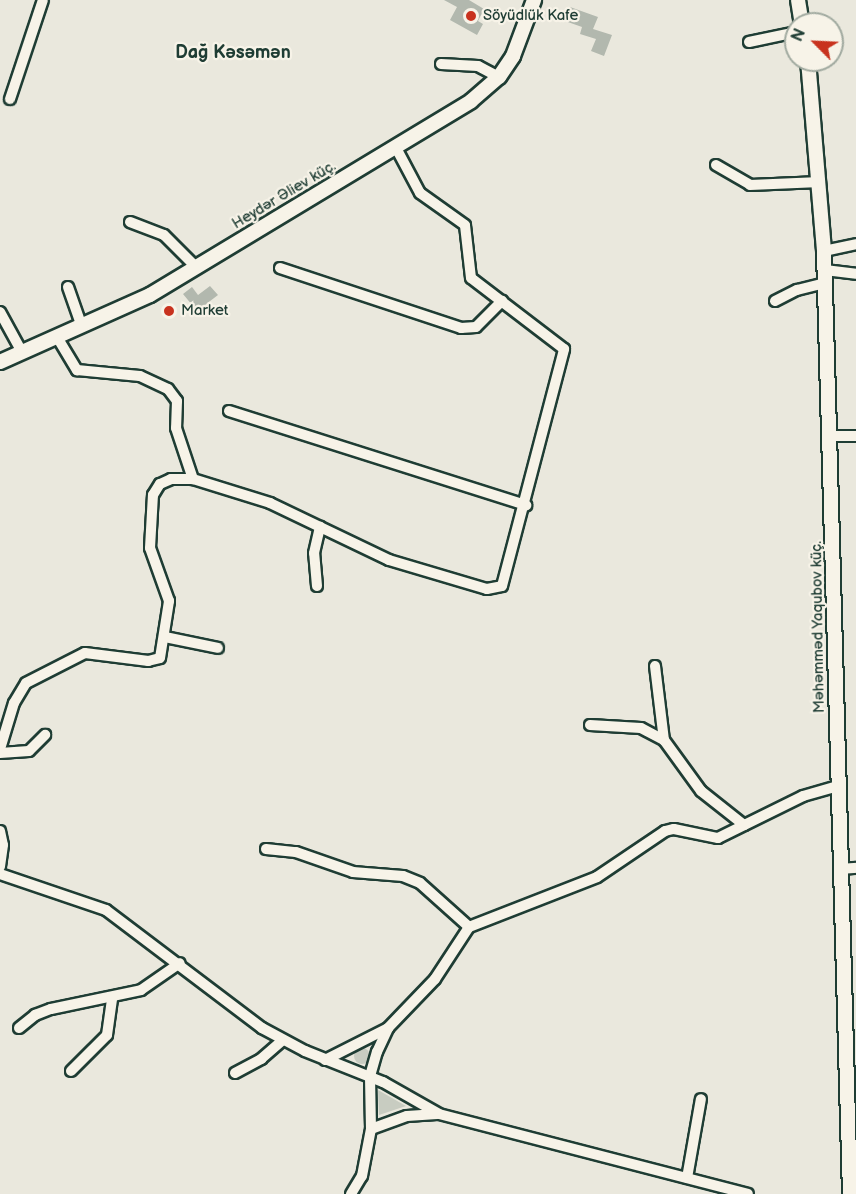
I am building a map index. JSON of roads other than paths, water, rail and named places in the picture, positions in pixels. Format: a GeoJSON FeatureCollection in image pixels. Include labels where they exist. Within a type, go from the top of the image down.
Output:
{"type":"FeatureCollection","features":[{"type":"Feature","properties":{"kind":"main road","name":"Heydər Əliev küç."},"geometry":{"type":"LineString","coordinates":[[0,362],[126,308],[197,268],[471,101],[499,77],[513,56],[534,0]]}},
{"type":"Feature","properties":{"kind":"main road","name":"Məhəmməd Yaqubov küç."},"geometry":{"type":"LineString","coordinates":[[809,72],[820,182],[825,276],[837,786],[851,1054],[850,1194]]}},
{"type":"Feature","properties":{"kind":"street"},"geometry":{"type":"LineString","coordinates":[[10,99],[43,0]]}},
{"type":"Feature","properties":{"kind":"street"},"geometry":{"type":"LineString","coordinates":[[749,42],[784,35]]}},
{"type":"Feature","properties":{"kind":"street"},"geometry":{"type":"LineString","coordinates":[[441,64],[478,66],[499,77]]}},
{"type":"Feature","properties":{"kind":"street"},"geometry":{"type":"LineString","coordinates":[[45,735],[29,751],[0,751],[5,716],[26,683],[75,656],[97,652],[153,662],[160,658],[169,601],[150,548],[153,495],[160,483],[171,479],[193,479],[270,503],[389,560],[495,589],[502,586],[508,574],[564,349],[471,278],[465,225],[420,193],[395,146]]}},
{"type":"Feature","properties":{"kind":"street"},"geometry":{"type":"LineString","coordinates":[[716,165],[750,185],[820,182]]}},
{"type":"Feature","properties":{"kind":"street"},"geometry":{"type":"LineString","coordinates":[[130,222],[164,235],[197,268]]}},
{"type":"Feature","properties":{"kind":"street"},"geometry":{"type":"LineString","coordinates":[[824,251],[856,244]]}},
{"type":"Feature","properties":{"kind":"street"},"geometry":{"type":"LineString","coordinates":[[280,268],[461,328],[476,327],[502,301]]}},
{"type":"Feature","properties":{"kind":"street"},"geometry":{"type":"LineString","coordinates":[[775,301],[825,276],[856,274]]}},
{"type":"Feature","properties":{"kind":"street"},"geometry":{"type":"LineString","coordinates":[[68,287],[82,327]]}},
{"type":"Feature","properties":{"kind":"street"},"geometry":{"type":"LineString","coordinates":[[0,312],[22,352]]}},
{"type":"Feature","properties":{"kind":"street"},"geometry":{"type":"LineString","coordinates":[[57,337],[77,370],[140,376],[168,389],[177,401],[176,428],[193,479]]}},
{"type":"Feature","properties":{"kind":"street"},"geometry":{"type":"LineString","coordinates":[[229,411],[526,505]]}},
{"type":"Feature","properties":{"kind":"street"},"geometry":{"type":"LineString","coordinates":[[830,436],[856,436]]}},
{"type":"Feature","properties":{"kind":"street"},"geometry":{"type":"LineString","coordinates":[[317,586],[314,553],[321,527]]}},
{"type":"Feature","properties":{"kind":"street"},"geometry":{"type":"LineString","coordinates":[[165,637],[218,648]]}},
{"type":"Feature","properties":{"kind":"street"},"geometry":{"type":"LineString","coordinates":[[655,666],[664,740]]}},
{"type":"Feature","properties":{"kind":"street"},"geometry":{"type":"LineString","coordinates":[[590,725],[642,728],[664,740],[701,791],[744,825]]}},
{"type":"Feature","properties":{"kind":"street"},"geometry":{"type":"LineString","coordinates":[[325,1060],[388,1028],[435,979],[469,927],[597,877],[665,831],[675,829],[718,838],[803,796],[837,786]]}},
{"type":"Feature","properties":{"kind":"street"},"geometry":{"type":"LineString","coordinates":[[0,831],[3,845],[0,867]]}},
{"type":"Feature","properties":{"kind":"street"},"geometry":{"type":"LineString","coordinates":[[266,849],[296,852],[353,872],[404,876],[420,883],[469,927]]}},
{"type":"Feature","properties":{"kind":"street"},"geometry":{"type":"LineString","coordinates":[[841,869],[856,868]]}},
{"type":"Feature","properties":{"kind":"street"},"geometry":{"type":"LineString","coordinates":[[0,874],[106,910],[282,1040],[370,1077],[439,1114],[687,1178],[732,1192],[748,1194]]}},
{"type":"Feature","properties":{"kind":"street"},"geometry":{"type":"LineString","coordinates":[[20,1028],[35,1015],[51,1009],[112,998],[141,990],[180,963]]}},
{"type":"Feature","properties":{"kind":"street"},"geometry":{"type":"LineString","coordinates":[[71,1071],[107,1035],[112,998]]}},
{"type":"Feature","properties":{"kind":"street"},"geometry":{"type":"LineString","coordinates":[[358,1191],[371,1129],[370,1077],[388,1028]]}},
{"type":"Feature","properties":{"kind":"street"},"geometry":{"type":"LineString","coordinates":[[235,1073],[261,1059],[282,1040]]}},
{"type":"Feature","properties":{"kind":"street"},"geometry":{"type":"LineString","coordinates":[[687,1178],[701,1099]]}},
{"type":"Feature","properties":{"kind":"street"},"geometry":{"type":"LineString","coordinates":[[371,1129],[407,1116],[439,1114]]}},
{"type":"Feature","properties":{"kind":"place","name":"Söyüdlük Kafe"},"geometry":{"type":"Point","coordinates":[471,16]}},
{"type":"Feature","properties":{"kind":"place","name":"Market"},"geometry":{"type":"Point","coordinates":[169,311]}},
{"type":"Feature","properties":{"kind":"district","name":"Dağ Kəsəmən"},"geometry":{"type":"Point","coordinates":[233,53]}}]}
